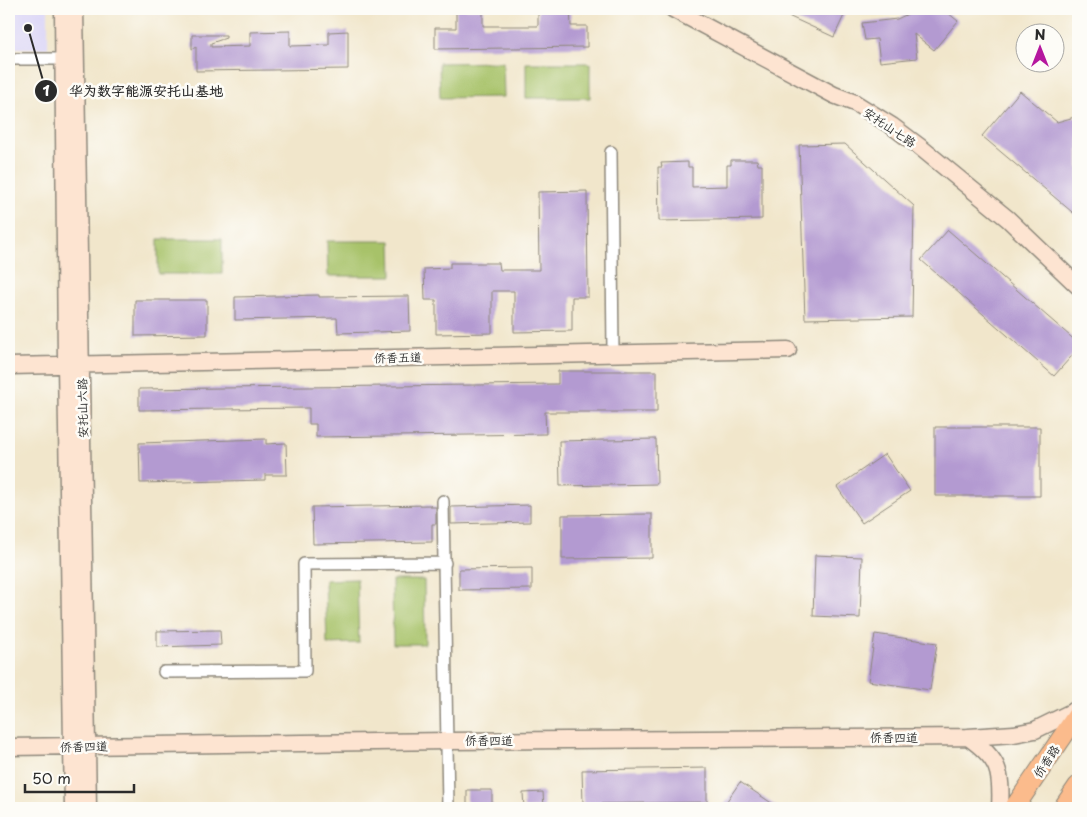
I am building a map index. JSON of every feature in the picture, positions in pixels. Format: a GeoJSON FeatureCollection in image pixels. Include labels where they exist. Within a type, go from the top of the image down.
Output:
{"type":"FeatureCollection","features":[{"type":"Feature","properties":{"kind":"main road","name":"侨香路"},"geometry":{"type":"LineString","coordinates":[[1014,808],[1078,714]]}},
{"type":"Feature","properties":{"kind":"main road"},"geometry":{"type":"LineString","coordinates":[[1063,808],[1078,786]]}},
{"type":"Feature","properties":{"kind":"street","name":"安托山六路"},"geometry":{"type":"LineString","coordinates":[[63,9],[74,364],[80,746],[74,808]]}},
{"type":"Feature","properties":{"kind":"street","name":"安托山六路"},"geometry":{"type":"LineString","coordinates":[[74,364],[76,9]]}},
{"type":"Feature","properties":{"kind":"street","name":"安托山七路"},"geometry":{"type":"LineString","coordinates":[[673,9],[834,95],[855,103],[892,126],[1008,219],[1078,286]]}},
{"type":"Feature","properties":{"kind":"street"},"geometry":{"type":"LineString","coordinates":[[9,59],[64,59]]}},
{"type":"Feature","properties":{"kind":"street"},"geometry":{"type":"LineString","coordinates":[[611,152],[613,353]]}},
{"type":"Feature","properties":{"kind":"street","name":"侨香五道"},"geometry":{"type":"LineString","coordinates":[[9,366],[788,350]]}},
{"type":"Feature","properties":{"kind":"street"},"geometry":{"type":"LineString","coordinates":[[444,501],[448,808]]}},
{"type":"Feature","properties":{"kind":"street"},"geometry":{"type":"LineString","coordinates":[[164,672],[306,671],[304,564],[445,563]]}},
{"type":"Feature","properties":{"kind":"street","name":"侨香四道"},"geometry":{"type":"LineString","coordinates":[[9,747],[968,737],[1014,734],[1035,730],[1078,709]]}},
{"type":"Feature","properties":{"kind":"street"},"geometry":{"type":"LineString","coordinates":[[968,737],[985,749],[996,765],[1000,776],[1000,808]]}},
{"type":"Feature","properties":{"kind":"street","name":"安托山六路"},"geometry":{"type":"LineString","coordinates":[[80,746],[88,808]]}},
{"type":"Feature","properties":{"kind":"shaded area"},"geometry":{"type":"Polygon","coordinates":[[[9,9],[48,9],[48,48],[9,48],[9,9]]]}},
{"type":"Feature","properties":{"kind":"green space"},"geometry":{"type":"Polygon","coordinates":[[[503,62],[504,97],[440,98],[439,63],[503,62]]]}},
{"type":"Feature","properties":{"kind":"green space"},"geometry":{"type":"Polygon","coordinates":[[[526,63],[590,63],[590,98],[526,98],[526,63]]]}},
{"type":"Feature","properties":{"kind":"green space"},"geometry":{"type":"Polygon","coordinates":[[[158,239],[222,239],[222,274],[158,274],[158,239]]]}},
{"type":"Feature","properties":{"kind":"green space"},"geometry":{"type":"Polygon","coordinates":[[[327,241],[391,241],[392,276],[328,276],[327,241]]]}},
{"type":"Feature","properties":{"kind":"green space"},"geometry":{"type":"Polygon","coordinates":[[[357,579],[359,643],[327,644],[325,580],[357,579]]]}},
{"type":"Feature","properties":{"kind":"green space"},"geometry":{"type":"Polygon","coordinates":[[[392,580],[424,580],[425,644],[393,644],[392,580]]]}},
{"type":"Feature","properties":{"kind":"building"},"geometry":{"type":"Polygon","coordinates":[[[456,9],[483,9],[483,26],[538,26],[538,9],[570,9],[571,26],[587,26],[587,47],[435,49],[435,28],[456,28],[456,9]]]}},
{"type":"Feature","properties":{"kind":"building"},"geometry":{"type":"Polygon","coordinates":[[[773,9],[847,9],[834,37],[773,9]]]}},
{"type":"Feature","properties":{"kind":"building"},"geometry":{"type":"Polygon","coordinates":[[[914,9],[943,9],[958,21],[934,50],[914,34],[917,58],[880,62],[877,39],[865,40],[862,23],[897,19],[912,12],[914,9]]]}},
{"type":"Feature","properties":{"kind":"building"},"geometry":{"type":"Polygon","coordinates":[[[290,31],[290,46],[329,45],[329,32],[348,31],[348,69],[196,71],[196,47],[192,49],[192,35],[226,35],[226,38],[211,43],[211,47],[250,46],[250,32],[290,31]]]}},
{"type":"Feature","properties":{"kind":"building"},"geometry":{"type":"Polygon","coordinates":[[[1020,91],[1057,122],[1078,116],[1078,217],[982,136],[1020,91]]]}},
{"type":"Feature","properties":{"kind":"building"},"geometry":{"type":"Polygon","coordinates":[[[845,144],[914,206],[912,317],[805,319],[799,145],[845,144]]]}},
{"type":"Feature","properties":{"kind":"building"},"geometry":{"type":"Polygon","coordinates":[[[731,160],[757,160],[758,165],[762,165],[762,219],[659,221],[658,167],[662,167],[661,163],[688,162],[688,167],[692,167],[692,187],[727,186],[727,165],[731,165],[731,160]]]}},
{"type":"Feature","properties":{"kind":"building"},"geometry":{"type":"Polygon","coordinates":[[[587,191],[588,297],[572,297],[572,331],[514,332],[514,291],[492,291],[492,333],[436,334],[436,300],[425,300],[424,269],[450,268],[450,263],[499,263],[500,270],[539,270],[538,192],[587,191]]]}},
{"type":"Feature","properties":{"kind":"building"},"geometry":{"type":"Polygon","coordinates":[[[948,230],[1078,343],[1078,349],[1054,376],[921,260],[948,230]]]}},
{"type":"Feature","properties":{"kind":"building"},"geometry":{"type":"Polygon","coordinates":[[[319,295],[319,297],[409,296],[410,331],[338,333],[337,318],[235,320],[235,297],[319,295]]]}},
{"type":"Feature","properties":{"kind":"building"},"geometry":{"type":"Polygon","coordinates":[[[135,300],[207,300],[207,335],[135,336],[135,300]]]}},
{"type":"Feature","properties":{"kind":"building"},"geometry":{"type":"Polygon","coordinates":[[[558,371],[657,371],[657,412],[545,412],[546,434],[316,437],[316,424],[309,424],[309,408],[139,410],[139,389],[558,384],[558,371]]]}},
{"type":"Feature","properties":{"kind":"building"},"geometry":{"type":"Polygon","coordinates":[[[935,427],[1040,427],[1040,496],[935,496],[935,427]]]}},
{"type":"Feature","properties":{"kind":"building"},"geometry":{"type":"Polygon","coordinates":[[[266,439],[266,444],[286,443],[287,475],[265,475],[265,480],[140,483],[139,443],[266,439]]]}},
{"type":"Feature","properties":{"kind":"building"},"geometry":{"type":"Polygon","coordinates":[[[656,439],[657,484],[560,486],[559,441],[656,439]]]}},
{"type":"Feature","properties":{"kind":"building"},"geometry":{"type":"Polygon","coordinates":[[[885,454],[910,491],[862,523],[837,487],[885,454]]]}},
{"type":"Feature","properties":{"kind":"building"},"geometry":{"type":"Polygon","coordinates":[[[431,505],[431,507],[436,507],[436,524],[432,524],[432,542],[313,544],[312,507],[431,505]]]}},
{"type":"Feature","properties":{"kind":"building"},"geometry":{"type":"Polygon","coordinates":[[[530,505],[530,522],[451,524],[451,507],[530,505]]]}},
{"type":"Feature","properties":{"kind":"building"},"geometry":{"type":"Polygon","coordinates":[[[652,514],[652,558],[562,559],[562,515],[652,514]]]}},
{"type":"Feature","properties":{"kind":"building"},"geometry":{"type":"Polygon","coordinates":[[[815,555],[862,557],[860,618],[813,616],[815,555]]]}},
{"type":"Feature","properties":{"kind":"building"},"geometry":{"type":"Polygon","coordinates":[[[532,568],[532,589],[459,590],[459,569],[532,568]]]}},
{"type":"Feature","properties":{"kind":"building"},"geometry":{"type":"Polygon","coordinates":[[[220,630],[221,645],[157,647],[157,631],[220,630]]]}},
{"type":"Feature","properties":{"kind":"building"},"geometry":{"type":"Polygon","coordinates":[[[875,634],[937,643],[930,690],[868,681],[875,634]]]}},
{"type":"Feature","properties":{"kind":"building"},"geometry":{"type":"Polygon","coordinates":[[[707,768],[707,802],[583,804],[582,770],[707,768]]]}},
{"type":"Feature","properties":{"kind":"building"},"geometry":{"type":"Polygon","coordinates":[[[740,782],[779,808],[722,808],[740,782]]]}},
{"type":"Feature","properties":{"kind":"building"},"geometry":{"type":"Polygon","coordinates":[[[467,790],[492,790],[492,808],[467,808],[467,790]]]}},
{"type":"Feature","properties":{"kind":"building"},"geometry":{"type":"Polygon","coordinates":[[[543,792],[544,808],[524,808],[523,793],[543,792]]]}},
{"type":"Feature","properties":{"kind":"place","name":"华为数字能源安托山基地"},"geometry":{"type":"Point","coordinates":[28,28]}}]}
